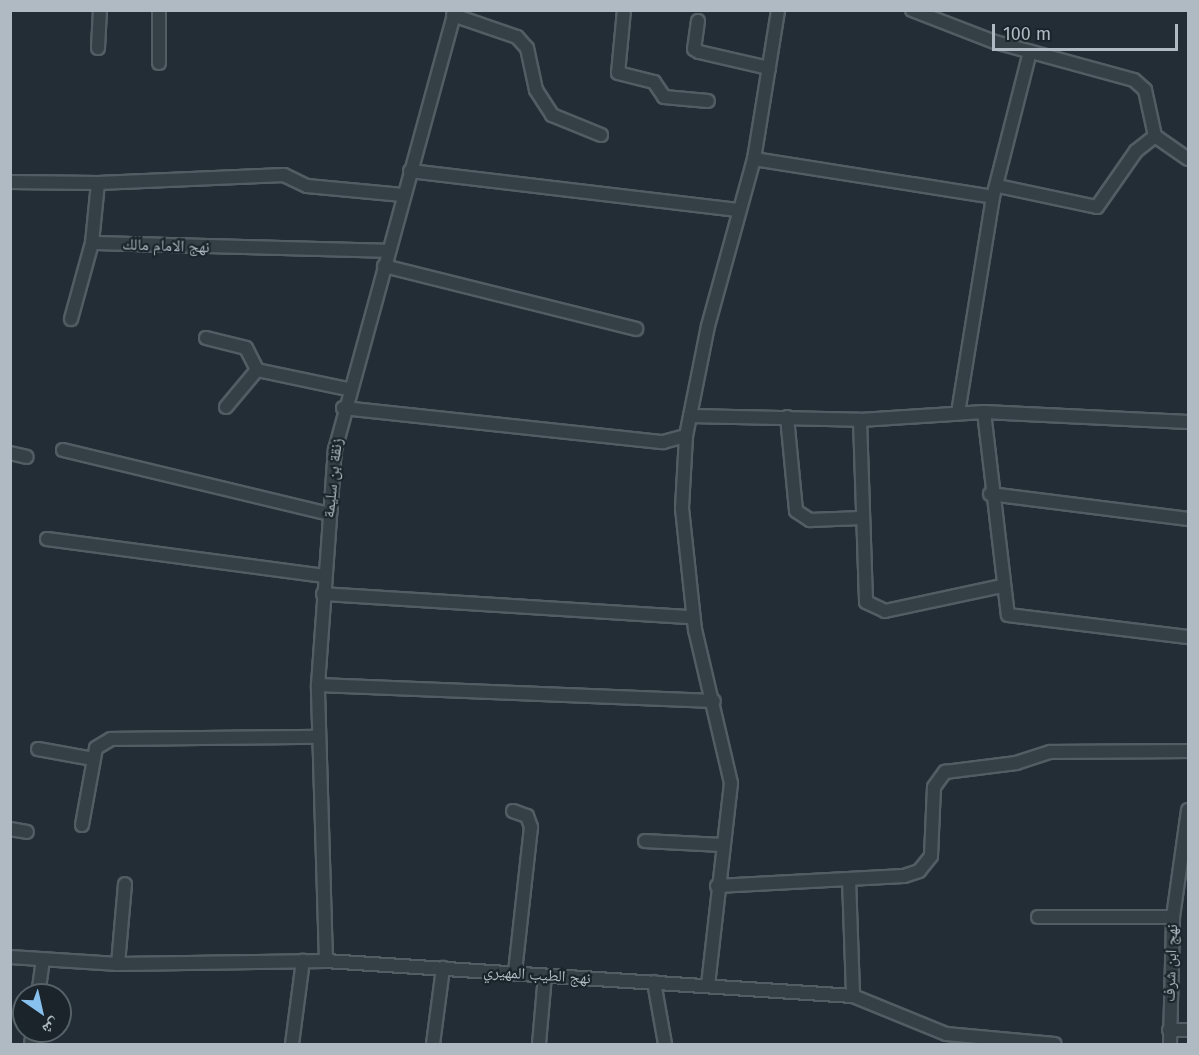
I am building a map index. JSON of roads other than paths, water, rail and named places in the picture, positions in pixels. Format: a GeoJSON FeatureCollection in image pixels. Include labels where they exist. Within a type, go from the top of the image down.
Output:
{"type":"FeatureCollection","features":[{"type":"Feature","properties":{"kind":"street"},"geometry":{"type":"LineString","coordinates":[[98,48],[100,10]]}},
{"type":"Feature","properties":{"kind":"street"},"geometry":{"type":"LineString","coordinates":[[159,10],[159,63]]}},
{"type":"Feature","properties":{"kind":"street"},"geometry":{"type":"LineString","coordinates":[[624,10],[618,73],[654,82],[664,97],[708,101]]}},
{"type":"Feature","properties":{"kind":"street"},"geometry":{"type":"LineString","coordinates":[[708,985],[721,845],[730,783],[714,701],[693,617],[682,508],[686,436],[738,210],[754,159],[778,10]]}},
{"type":"Feature","properties":{"kind":"street"},"geometry":{"type":"LineString","coordinates":[[912,10],[1030,52],[1141,84],[1155,136],[1188,159]]}},
{"type":"Feature","properties":{"kind":"street"},"geometry":{"type":"LineString","coordinates":[[454,13],[517,37],[527,48],[536,90],[552,115],[601,135]]}},
{"type":"Feature","properties":{"kind":"street","name":"زنقة بن سليمة"},"geometry":{"type":"LineString","coordinates":[[326,961],[318,685],[329,514],[343,408],[454,13]]}},
{"type":"Feature","properties":{"kind":"street"},"geometry":{"type":"LineString","coordinates":[[698,21],[694,49],[769,68]]}},
{"type":"Feature","properties":{"kind":"street"},"geometry":{"type":"LineString","coordinates":[[958,413],[995,191],[1030,52]]}},
{"type":"Feature","properties":{"kind":"street"},"geometry":{"type":"LineString","coordinates":[[754,159],[1097,207],[1136,151],[1155,136]]}},
{"type":"Feature","properties":{"kind":"street"},"geometry":{"type":"LineString","coordinates":[[410,171],[738,210]]}},
{"type":"Feature","properties":{"kind":"street"},"geometry":{"type":"LineString","coordinates":[[10,182],[98,183],[284,175],[307,186],[403,195]]}},
{"type":"Feature","properties":{"kind":"street"},"geometry":{"type":"LineString","coordinates":[[71,319],[92,243],[98,183]]}},
{"type":"Feature","properties":{"kind":"street","name":"نهج الامام مالك"},"geometry":{"type":"LineString","coordinates":[[92,243],[388,251]]}},
{"type":"Feature","properties":{"kind":"street"},"geometry":{"type":"LineString","coordinates":[[384,266],[636,329]]}},
{"type":"Feature","properties":{"kind":"street"},"geometry":{"type":"LineString","coordinates":[[206,338],[246,348],[257,370]]}},
{"type":"Feature","properties":{"kind":"street"},"geometry":{"type":"LineString","coordinates":[[257,370],[348,389]]}},
{"type":"Feature","properties":{"kind":"street"},"geometry":{"type":"LineString","coordinates":[[226,407],[257,370]]}},
{"type":"Feature","properties":{"kind":"street"},"geometry":{"type":"LineString","coordinates":[[343,408],[652,441],[686,436]]}},
{"type":"Feature","properties":{"kind":"street"},"geometry":{"type":"LineString","coordinates":[[690,416],[860,420],[984,412],[1188,422]]}},
{"type":"Feature","properties":{"kind":"street"},"geometry":{"type":"LineString","coordinates":[[984,412],[990,494],[1008,615],[1017,619],[1188,637]]}},
{"type":"Feature","properties":{"kind":"street"},"geometry":{"type":"LineString","coordinates":[[787,417],[796,511],[810,520],[861,518]]}},
{"type":"Feature","properties":{"kind":"street"},"geometry":{"type":"LineString","coordinates":[[860,420],[861,518],[866,602],[872,609],[885,611],[1002,586]]}},
{"type":"Feature","properties":{"kind":"street"},"geometry":{"type":"LineString","coordinates":[[63,450],[329,514]]}},
{"type":"Feature","properties":{"kind":"street"},"geometry":{"type":"LineString","coordinates":[[10,453],[27,457]]}},
{"type":"Feature","properties":{"kind":"street"},"geometry":{"type":"LineString","coordinates":[[990,494],[1188,519]]}},
{"type":"Feature","properties":{"kind":"street"},"geometry":{"type":"LineString","coordinates":[[47,540],[325,576]]}},
{"type":"Feature","properties":{"kind":"street"},"geometry":{"type":"LineString","coordinates":[[323,594],[693,617]]}},
{"type":"Feature","properties":{"kind":"street"},"geometry":{"type":"LineString","coordinates":[[318,685],[714,701]]}},
{"type":"Feature","properties":{"kind":"street"},"geometry":{"type":"LineString","coordinates":[[82,825],[96,748],[111,739],[318,737]]}},
{"type":"Feature","properties":{"kind":"street"},"geometry":{"type":"LineString","coordinates":[[38,749],[93,759]]}},
{"type":"Feature","properties":{"kind":"street"},"geometry":{"type":"LineString","coordinates":[[717,886],[904,876],[928,863],[934,787],[945,772],[1016,763],[1050,752],[1188,751]]}},
{"type":"Feature","properties":{"kind":"street","name":"نهج ابن شرف"},"geometry":{"type":"LineString","coordinates":[[1170,1044],[1173,917],[1188,810]]}},
{"type":"Feature","properties":{"kind":"street"},"geometry":{"type":"LineString","coordinates":[[513,811],[527,816],[531,827],[515,974]]}},
{"type":"Feature","properties":{"kind":"street"},"geometry":{"type":"LineString","coordinates":[[10,829],[27,832]]}},
{"type":"Feature","properties":{"kind":"street"},"geometry":{"type":"LineString","coordinates":[[645,841],[721,845]]}},
{"type":"Feature","properties":{"kind":"street"},"geometry":{"type":"LineString","coordinates":[[849,879],[854,996]]}},
{"type":"Feature","properties":{"kind":"street"},"geometry":{"type":"LineString","coordinates":[[118,964],[125,884]]}},
{"type":"Feature","properties":{"kind":"street"},"geometry":{"type":"LineString","coordinates":[[1038,917],[1173,917]]}},
{"type":"Feature","properties":{"kind":"street","name":"نهج الطيب المهيري"},"geometry":{"type":"LineString","coordinates":[[10,957],[43,961],[118,964],[326,961],[854,996],[943,1039],[1055,1044]]}},
{"type":"Feature","properties":{"kind":"street"},"geometry":{"type":"LineString","coordinates":[[40,983],[43,961]]}},
{"type":"Feature","properties":{"kind":"street"},"geometry":{"type":"LineString","coordinates":[[292,1044],[303,961]]}},
{"type":"Feature","properties":{"kind":"street"},"geometry":{"type":"LineString","coordinates":[[433,1044],[443,968]]}},
{"type":"Feature","properties":{"kind":"street"},"geometry":{"type":"LineString","coordinates":[[539,1044],[545,976]]}},
{"type":"Feature","properties":{"kind":"street"},"geometry":{"type":"LineString","coordinates":[[654,982],[665,1044]]}},
{"type":"Feature","properties":{"kind":"street"},"geometry":{"type":"LineString","coordinates":[[1169,1030],[1188,1030]]}}]}
